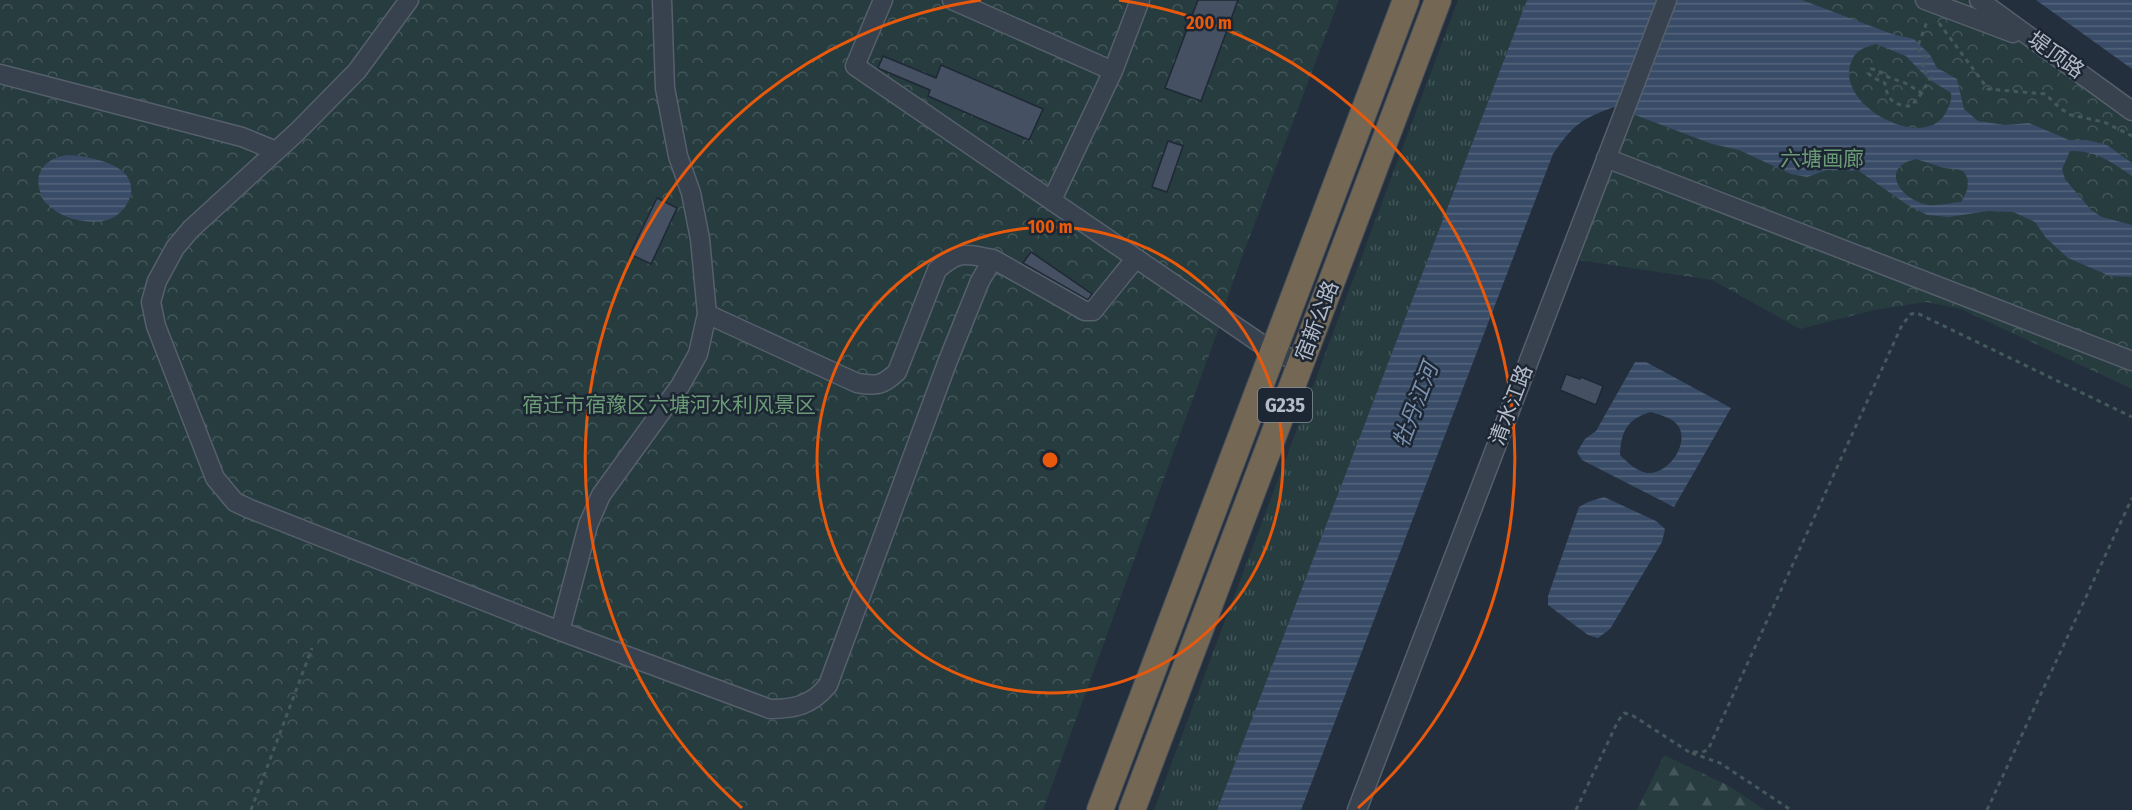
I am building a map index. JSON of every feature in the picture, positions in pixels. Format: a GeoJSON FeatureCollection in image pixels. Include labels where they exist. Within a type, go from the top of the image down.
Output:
{"type":"FeatureCollection","features":[{"type":"Feature","properties":{"kind":"highway","name":"宿新公路"},"geometry":{"type":"LineString","coordinates":[[1100,810],[1406,0]]}},
{"type":"Feature","properties":{"kind":"highway","name":"宿新公路"},"geometry":{"type":"LineString","coordinates":[[1131,810],[1438,0]]}},
{"type":"Feature","properties":{"kind":"street"},"geometry":{"type":"LineString","coordinates":[[408,0],[357,71],[276,151],[191,228],[165,264],[157,281],[151,302],[156,326],[215,478],[235,502],[250,509],[560,631],[770,709],[785,709],[800,705],[814,700],[828,685],[947,363],[980,281],[993,259]]}},
{"type":"Feature","properties":{"kind":"street"},"geometry":{"type":"LineString","coordinates":[[560,631],[588,525],[601,495],[680,386],[698,354],[707,314],[700,239],[691,193],[678,156],[665,88],[662,0]]}},
{"type":"Feature","properties":{"kind":"street"},"geometry":{"type":"LineString","coordinates":[[884,0],[855,66],[1273,352],[1302,362]]}},
{"type":"Feature","properties":{"kind":"street"},"geometry":{"type":"LineString","coordinates":[[952,0],[1113,71]]}},
{"type":"Feature","properties":{"kind":"street"},"geometry":{"type":"LineString","coordinates":[[1052,200],[1113,71],[1140,0]]}},
{"type":"Feature","properties":{"kind":"street","name":"清水江路"},"geometry":{"type":"LineString","coordinates":[[1357,810],[1667,0]]}},
{"type":"Feature","properties":{"kind":"street","name":"堤顶路"},"geometry":{"type":"LineString","coordinates":[[1979,0],[2132,111]]}},
{"type":"Feature","properties":{"kind":"street"},"geometry":{"type":"LineString","coordinates":[[1930,5],[1996,25],[2041,45]]}},
{"type":"Feature","properties":{"kind":"street"},"geometry":{"type":"LineString","coordinates":[[0,74],[242,137],[276,151]]}},
{"type":"Feature","properties":{"kind":"street"},"geometry":{"type":"LineString","coordinates":[[1606,158],[2132,362]]}},
{"type":"Feature","properties":{"kind":"street"},"geometry":{"type":"LineString","coordinates":[[707,314],[857,383],[875,386],[887,381],[897,372],[937,270],[948,260],[964,253],[993,259],[1085,311],[1093,311],[1136,258]]}},
{"type":"Feature","properties":{"kind":"path"},"geometry":{"type":"LineString","coordinates":[[1922,93],[1905,83],[1885,76],[1878,70],[1870,69],[1868,73],[1886,83],[1889,98],[1895,104],[1911,106],[1926,89],[1931,77],[1922,68],[1926,57],[1917,48],[1930,5]]}},
{"type":"Feature","properties":{"kind":"path"},"geometry":{"type":"LineString","coordinates":[[1930,5],[1988,88],[2045,94],[2071,115],[2104,122],[2132,136]]}},
{"type":"Feature","properties":{"kind":"path"},"geometry":{"type":"LineString","coordinates":[[1689,752],[1708,750],[1902,325],[1911,314],[1917,314],[2132,417]]}},
{"type":"Feature","properties":{"kind":"path"},"geometry":{"type":"LineString","coordinates":[[1987,810],[2132,498]]}},
{"type":"Feature","properties":{"kind":"path"},"geometry":{"type":"LineString","coordinates":[[251,810],[312,648]]}},
{"type":"Feature","properties":{"kind":"path"},"geometry":{"type":"LineString","coordinates":[[1576,810],[1618,721],[1624,713],[1632,715],[1689,752],[1720,764],[1791,810]]}},
{"type":"Feature","properties":{"kind":"green space","name":"宿迁市宿豫区六塘河水利风景区"},"geometry":{"type":"Polygon","coordinates":[[[0,0],[1339,0],[1233,281],[1217,333],[1043,810],[0,810],[0,0]]]}},
{"type":"Feature","properties":{"kind":"green space"},"geometry":{"type":"Polygon","coordinates":[[[1458,0],[1527,0],[1217,810],[1154,810],[1458,0]]]}},
{"type":"Feature","properties":{"kind":"green space","name":"六塘画廊"},"geometry":{"type":"Polygon","coordinates":[[[1676,0],[1966,0],[2132,122],[2132,389],[1961,309],[1926,302],[1874,310],[1800,329],[1712,280],[1578,260],[1676,0]]]}},
{"type":"Feature","properties":{"kind":"green space"},"geometry":{"type":"Polygon","coordinates":[[[1664,755],[1729,786],[1765,810],[1637,810],[1664,755]]]}},
{"type":"Feature","properties":{"kind":"water","name":"牡丹江河"},"geometry":{"type":"Polygon","coordinates":[[[1527,0],[1802,0],[1892,34],[1914,39],[1930,55],[1937,68],[1957,79],[1964,109],[1978,121],[2005,125],[2029,123],[2069,140],[2087,140],[2107,145],[2132,163],[2132,176],[2095,155],[2070,151],[2062,169],[2065,179],[2091,210],[2102,217],[2132,225],[2132,277],[2110,276],[2068,258],[2046,238],[2035,222],[2013,212],[1988,211],[1949,217],[1927,215],[1906,204],[1859,171],[1827,170],[1807,177],[1791,174],[1739,150],[1712,144],[1614,107],[1585,119],[1566,136],[1553,154],[1301,810],[1217,810],[1527,0]],[[1876,44],[1859,51],[1850,66],[1850,81],[1857,96],[1869,109],[1902,126],[1919,128],[1934,124],[1945,114],[1951,101],[1951,93],[1927,78],[1906,56],[1876,44]],[[1916,159],[1904,163],[1898,169],[1896,176],[1902,191],[1918,202],[1928,205],[1961,202],[1968,186],[1967,178],[1962,170],[1944,168],[1916,159]]]}},
{"type":"Feature","properties":{"kind":"water"},"geometry":{"type":"Polygon","coordinates":[[[2036,0],[2132,0],[2132,69],[2036,0]]]}},
{"type":"Feature","properties":{"kind":"water"},"geometry":{"type":"Polygon","coordinates":[[[68,155],[102,161],[121,170],[131,185],[131,193],[125,208],[119,214],[103,221],[81,221],[59,213],[45,202],[39,188],[39,175],[50,161],[68,155]]]}},
{"type":"Feature","properties":{"kind":"water"},"geometry":{"type":"Polygon","coordinates":[[[1635,362],[1646,362],[1731,408],[1674,507],[1582,460],[1577,452],[1585,439],[1596,431],[1635,362]],[[1651,412],[1636,418],[1627,427],[1622,439],[1620,455],[1635,468],[1647,473],[1655,472],[1669,464],[1679,450],[1681,442],[1677,424],[1651,412]]]}},
{"type":"Feature","properties":{"kind":"water"},"geometry":{"type":"Polygon","coordinates":[[[1604,497],[1656,521],[1665,529],[1662,542],[1610,629],[1598,638],[1588,635],[1548,605],[1548,596],[1579,507],[1604,497]]]}},
{"type":"Feature","properties":{"kind":"building"},"geometry":{"type":"Polygon","coordinates":[[[1198,0],[1238,0],[1201,101],[1165,88],[1198,0]]]}},
{"type":"Feature","properties":{"kind":"building"},"geometry":{"type":"Polygon","coordinates":[[[883,56],[936,78],[941,65],[1043,109],[1029,140],[928,96],[930,90],[878,68],[883,56]]]}},
{"type":"Feature","properties":{"kind":"building"},"geometry":{"type":"Polygon","coordinates":[[[1168,141],[1183,146],[1167,192],[1152,187],[1168,141]]]}},
{"type":"Feature","properties":{"kind":"building"},"geometry":{"type":"Polygon","coordinates":[[[657,198],[677,208],[651,264],[630,254],[657,198]]]}},
{"type":"Feature","properties":{"kind":"building"},"geometry":{"type":"Polygon","coordinates":[[[1031,252],[1092,294],[1088,300],[1023,263],[1031,252]]]}},
{"type":"Feature","properties":{"kind":"building"},"geometry":{"type":"Polygon","coordinates":[[[1566,374],[1603,386],[1596,405],[1560,390],[1566,374]]]}}]}
